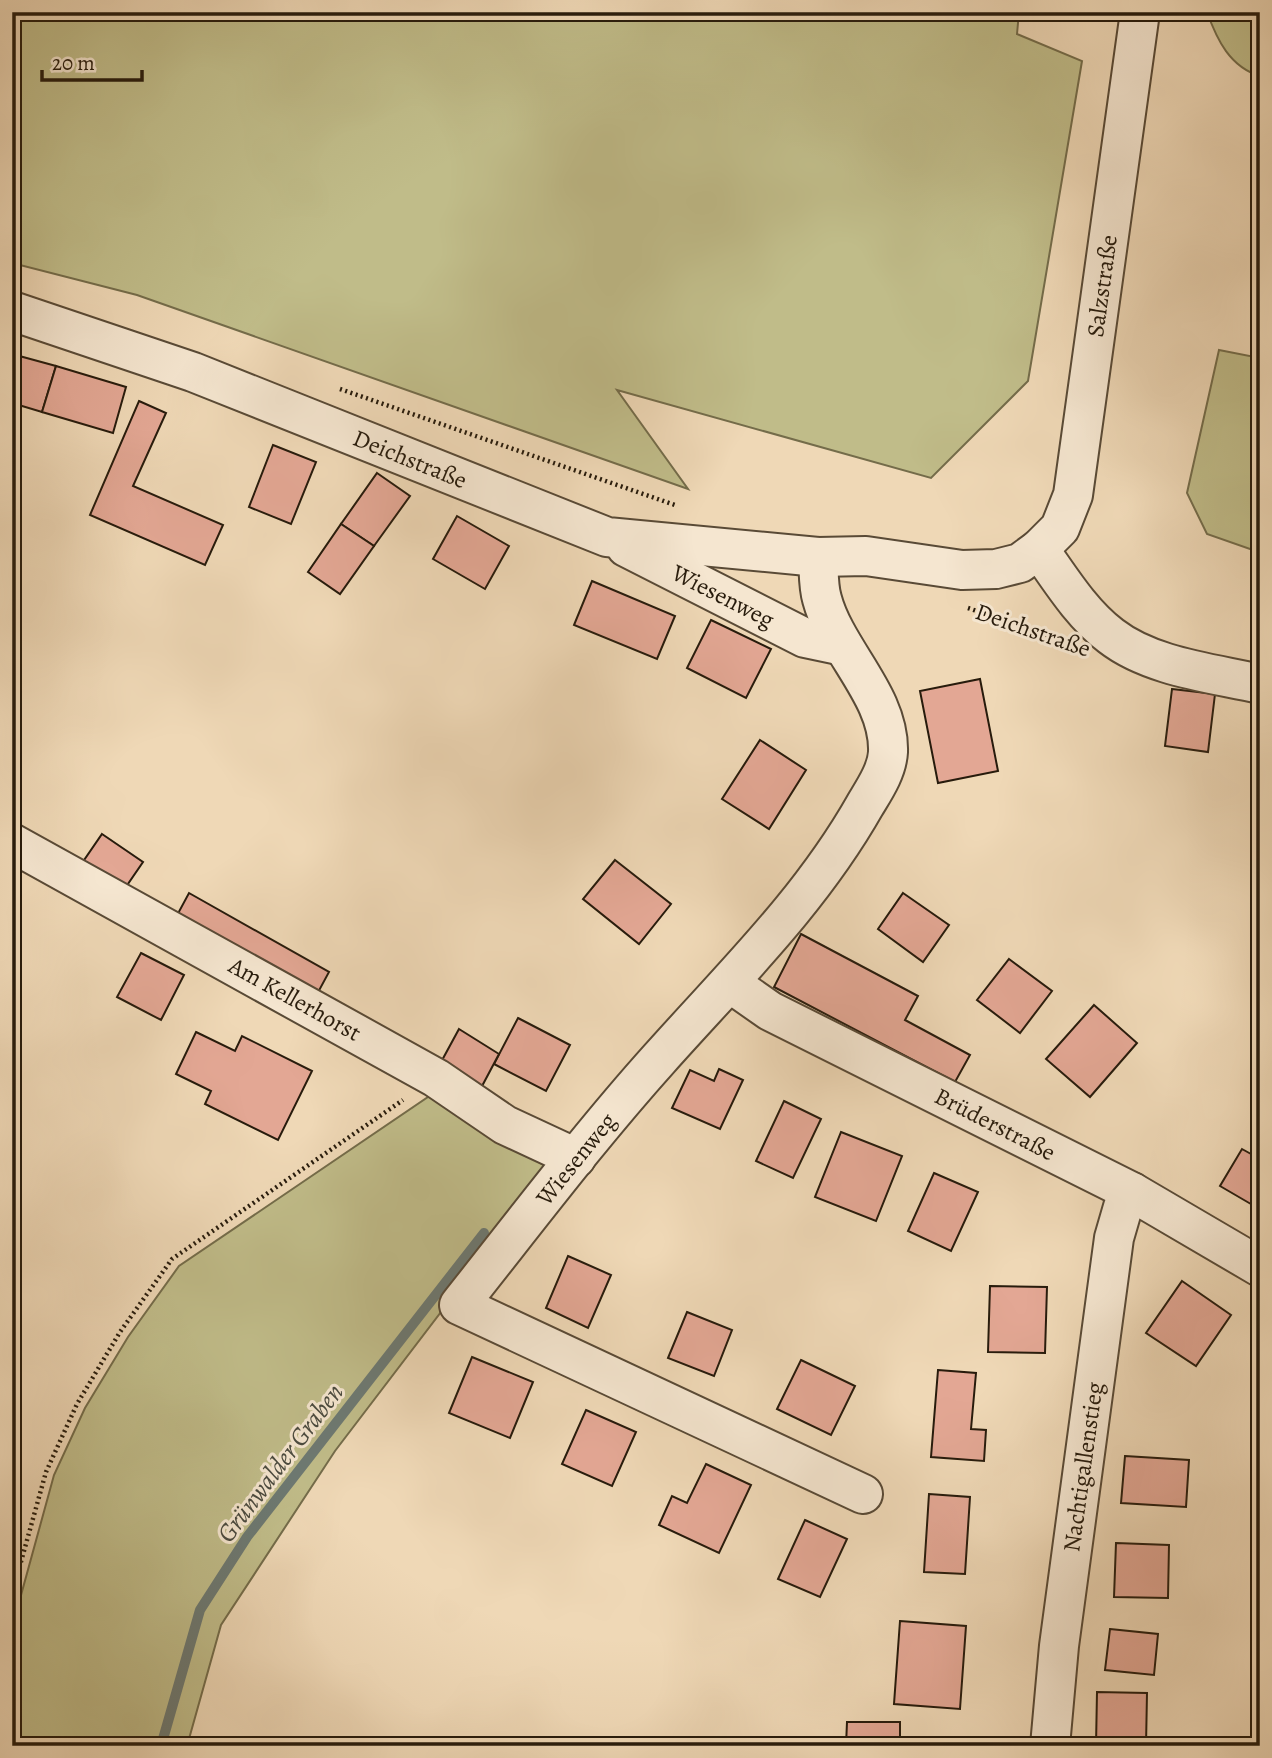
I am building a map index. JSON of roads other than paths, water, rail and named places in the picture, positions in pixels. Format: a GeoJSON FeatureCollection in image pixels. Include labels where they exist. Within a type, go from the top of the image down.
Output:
{"type":"FeatureCollection","features":[{"type":"Feature","properties":{"kind":"street","name":"Salzstraße"},"geometry":{"type":"LineString","coordinates":[[1039,549],[1060,528],[1073,495],[1140,12]]}},
{"type":"Feature","properties":{"kind":"street","name":"Deichstraße"},"geometry":{"type":"LineString","coordinates":[[12,311],[193,372],[607,537],[818,557],[866,556],[962,570],[996,569],[1020,563],[1039,549],[1081,607],[1112,637],[1157,660],[1256,683]]}},
{"type":"Feature","properties":{"kind":"street","name":"Wiesenweg"},"geometry":{"type":"LineString","coordinates":[[607,537],[805,638],[843,646]]}},
{"type":"Feature","properties":{"kind":"street","name":"Wiesenweg"},"geometry":{"type":"LineString","coordinates":[[818,557],[822,599],[843,646],[884,719],[888,754],[879,780],[825,869],[792,913],[660,1058],[459,1305],[863,1494]]}},
{"type":"Feature","properties":{"kind":"street","name":"Am Kellerhorst"},"geometry":{"type":"LineString","coordinates":[[12,843],[436,1078],[505,1125],[576,1158]]}},
{"type":"Feature","properties":{"kind":"street","name":"Brüderstraße"},"geometry":{"type":"LineString","coordinates":[[730,984],[770,1011],[1132,1192],[1260,1267]]}},
{"type":"Feature","properties":{"kind":"street","name":"Nachtigallenstieg"},"geometry":{"type":"LineString","coordinates":[[1050,1746],[1059,1646],[1114,1238],[1123,1207],[1132,1192]]}},
{"type":"Feature","properties":{"kind":"waterway","name":"Grünwalder Graben"},"geometry":{"type":"LineString","coordinates":[[161,1746],[200,1610],[247,1537],[484,1233]]}}]}
